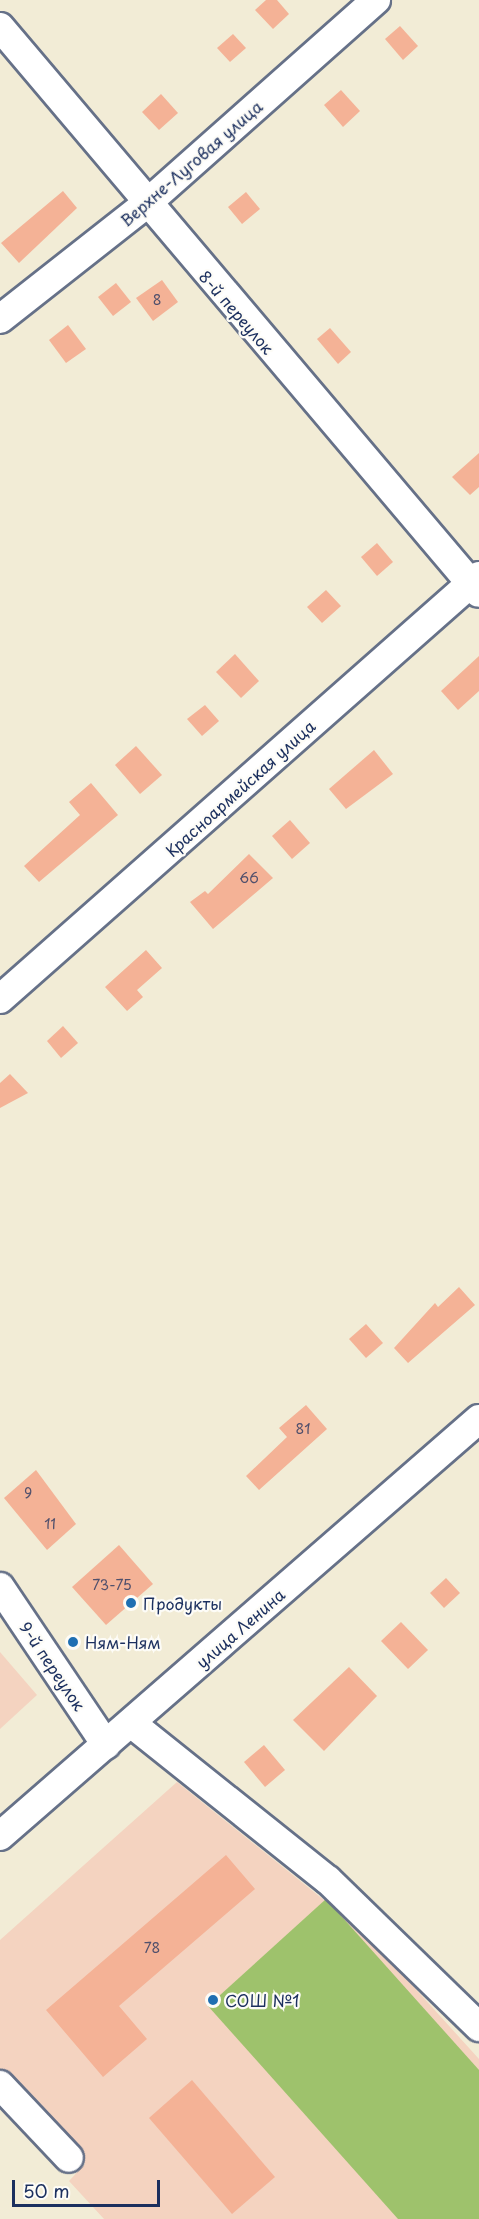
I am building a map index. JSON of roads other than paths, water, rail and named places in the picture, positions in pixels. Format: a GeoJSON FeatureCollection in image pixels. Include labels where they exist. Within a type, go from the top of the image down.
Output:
{"type":"FeatureCollection","features":[{"type":"Feature","properties":{"kind":"street","name":"Верхне-Луговая улица"},"geometry":{"type":"LineString","coordinates":[[0,319],[145,205],[376,0]]}},
{"type":"Feature","properties":{"kind":"street","name":"8-й переулок"},"geometry":{"type":"LineString","coordinates":[[0,27],[145,205],[476,584]]}},
{"type":"Feature","properties":{"kind":"street","name":"Красноармейская улица"},"geometry":{"type":"LineString","coordinates":[[0,999],[476,584]]}},
{"type":"Feature","properties":{"kind":"street","name":"улица Ленина"},"geometry":{"type":"LineString","coordinates":[[0,1836],[479,1419]]}},
{"type":"Feature","properties":{"kind":"street","name":"9-й переулок"},"geometry":{"type":"LineString","coordinates":[[0,1587],[106,1745]]}},
{"type":"Feature","properties":{"kind":"street"},"geometry":{"type":"LineString","coordinates":[[131,1723],[328,1881],[479,2026]]}},
{"type":"Feature","properties":{"kind":"street"},"geometry":{"type":"LineString","coordinates":[[0,2085],[69,2158]]}},
{"type":"Feature","properties":{"kind":"place","name":"Продукты"},"geometry":{"type":"Point","coordinates":[131,1603]}},
{"type":"Feature","properties":{"kind":"place","name":"Ням-Ням"},"geometry":{"type":"Point","coordinates":[73,1642]}},
{"type":"Feature","properties":{"kind":"place","name":"СОШ №1"},"geometry":{"type":"Point","coordinates":[213,2000]}}]}
